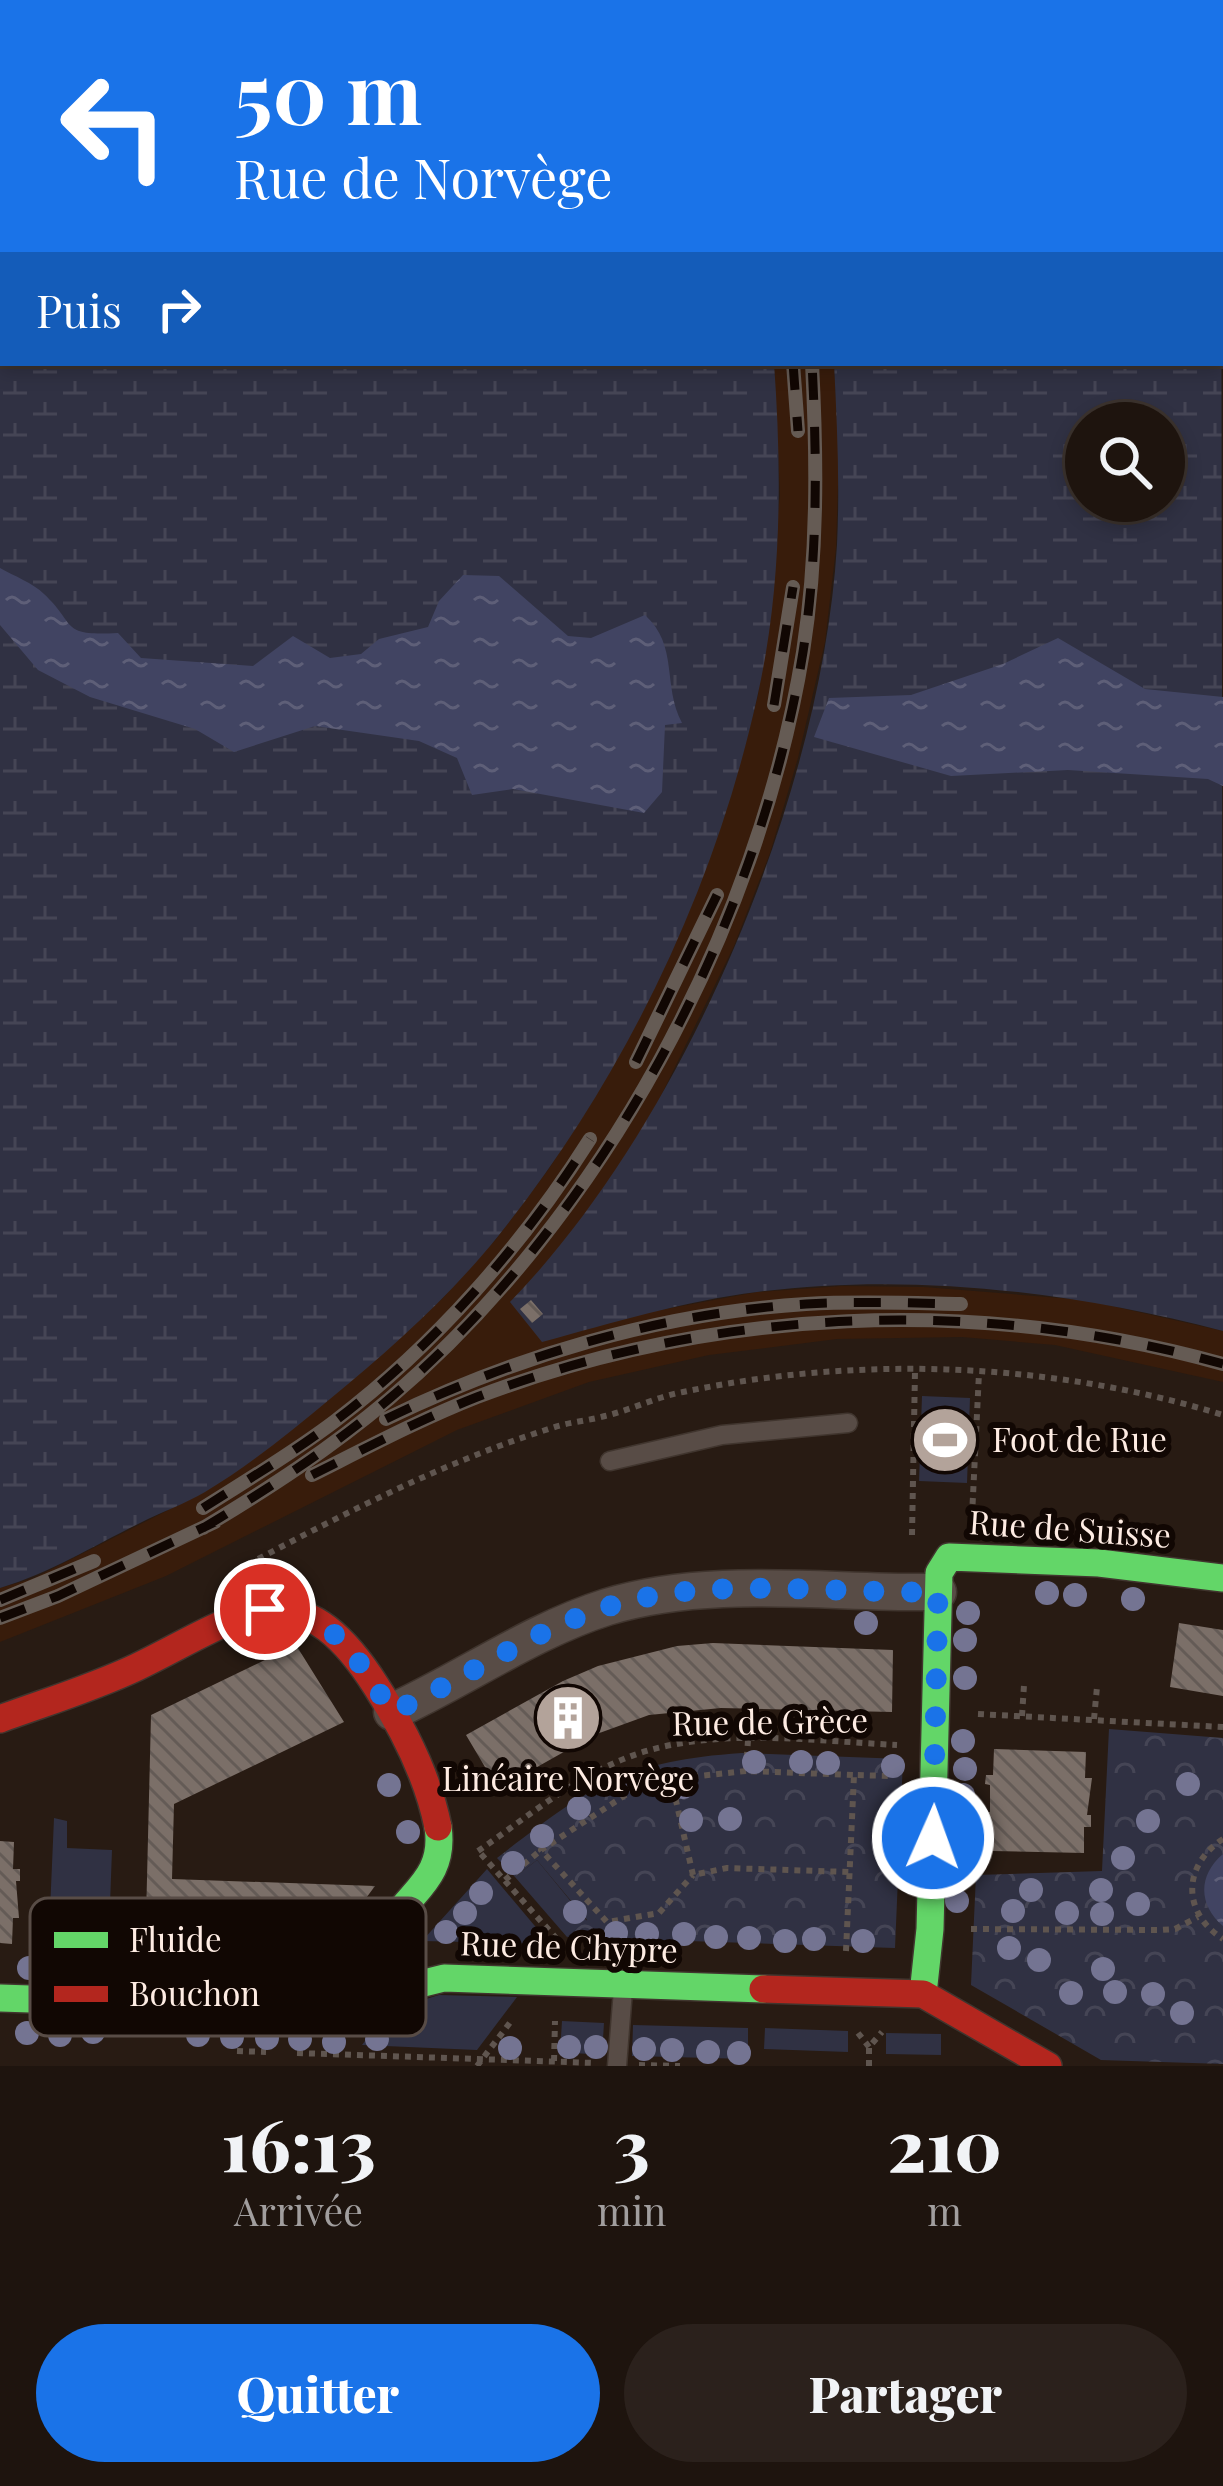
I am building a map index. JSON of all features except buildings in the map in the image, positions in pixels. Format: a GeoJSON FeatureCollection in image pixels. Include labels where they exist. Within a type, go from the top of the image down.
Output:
{"type":"FeatureCollection","features":[{"type":"Feature","properties":{"kind":"street","name":"Rue de Suisse"},"geometry":{"type":"LineString","coordinates":[[938,1592],[939,1573],[950,1557],[1100,1563],[1223,1578]]}},
{"type":"Feature","properties":{"kind":"street"},"geometry":{"type":"LineString","coordinates":[[392,1712],[556,1626],[651,1596],[745,1590],[938,1592],[931,1906],[922,1994]]}},
{"type":"Feature","properties":{"kind":"street"},"geometry":{"type":"LineString","coordinates":[[0,1719],[141,1665],[243,1613],[265,1609],[304,1615],[337,1634],[392,1712],[437,1825],[440,1851],[436,1867],[414,1898]]}},
{"type":"Feature","properties":{"kind":"street","name":"Rue de Chypre"},"geometry":{"type":"LineString","coordinates":[[426,1982],[444,1978],[922,1994],[1035,2063]]}},
{"type":"Feature","properties":{"kind":"street","name":"Rue de Chypre"},"geometry":{"type":"LineString","coordinates":[[0,1998],[30,1999]]}},
{"type":"Feature","properties":{"kind":"lane"},"geometry":{"type":"LineString","coordinates":[[610,1461],[722,1435],[848,1423]]}},
{"type":"Feature","properties":{"kind":"lane"},"geometry":{"type":"LineString","coordinates":[[617,2065],[623,1985]]}},
{"type":"Feature","properties":{"kind":"path"},"geometry":{"type":"LineString","coordinates":[[911,1553],[915,1371]]}},
{"type":"Feature","properties":{"kind":"path"},"geometry":{"type":"LineString","coordinates":[[972,1533],[979,1372]]}},
{"type":"Feature","properties":{"kind":"path"},"geometry":{"type":"LineString","coordinates":[[1022,1716],[1024,1685]]}},
{"type":"Feature","properties":{"kind":"path"},"geometry":{"type":"LineString","coordinates":[[1094,1719],[1097,1687]]}},
{"type":"Feature","properties":{"kind":"path"},"geometry":{"type":"LineString","coordinates":[[970,1714],[1223,1727]]}},
{"type":"Feature","properties":{"kind":"path"},"geometry":{"type":"LineString","coordinates":[[746,1771],[748,1740]]}},
{"type":"Feature","properties":{"kind":"path","name":"Rue de Grèce"},"geometry":{"type":"LineString","coordinates":[[506,1880],[478,1851],[572,1786],[614,1763],[656,1748],[748,1740],[911,1746]]}},
{"type":"Feature","properties":{"kind":"path"},"geometry":{"type":"LineString","coordinates":[[556,1955],[556,1938],[506,1880],[627,1794],[671,1779],[746,1771],[902,1776]]}},
{"type":"Feature","properties":{"kind":"path"},"geometry":{"type":"LineString","coordinates":[[846,1955],[854,1774]]}},
{"type":"Feature","properties":{"kind":"path"},"geometry":{"type":"LineString","coordinates":[[671,1779],[693,1875]]}},
{"type":"Feature","properties":{"kind":"path"},"geometry":{"type":"LineString","coordinates":[[1223,1839],[1196,1864],[1192,1900],[1198,1917],[1223,1939]]}},
{"type":"Feature","properties":{"kind":"path"},"geometry":{"type":"LineString","coordinates":[[542,1850],[607,1922],[659,1913],[693,1875],[728,1868],[849,1872]]}},
{"type":"Feature","properties":{"kind":"path"},"geometry":{"type":"LineString","coordinates":[[970,1929],[1161,1930],[1175,1929],[1198,1917]]}},
{"type":"Feature","properties":{"kind":"path"},"geometry":{"type":"LineString","coordinates":[[480,2063],[516,2014]]}},
{"type":"Feature","properties":{"kind":"path"},"geometry":{"type":"LineString","coordinates":[[554,2061],[555,2016]]}},
{"type":"Feature","properties":{"kind":"path"},"geometry":{"type":"LineString","coordinates":[[868,2066],[869,2047],[882,2032],[871,2017]]}},
{"type":"Feature","properties":{"kind":"path"},"geometry":{"type":"LineString","coordinates":[[334,2066],[336,2054]]}},
{"type":"Feature","properties":{"kind":"path"},"geometry":{"type":"LineString","coordinates":[[480,2063],[680,2066]]}},
{"type":"Feature","properties":{"kind":"shaded area"},"geometry":{"type":"Polygon","coordinates":[[[774,366],[834,366],[839,454],[836,548],[825,642],[770,853],[734,946],[656,1106],[607,1186],[555,1256],[510,1303],[655,1311],[757,1292],[842,1286],[924,1287],[1085,1300],[1223,1331],[1223,1382],[1055,1345],[962,1337],[837,1339],[709,1355],[589,1382],[457,1430],[166,1576],[0,1642],[0,1588],[34,1578],[204,1492],[442,1299],[497,1238],[548,1170],[589,1107],[669,958],[742,757],[758,695],[780,495],[774,366]]]}},
{"type":"Feature","properties":{"kind":"green space"},"geometry":{"type":"Polygon","coordinates":[[[0,366],[774,366],[779,489],[775,573],[765,657],[739,770],[689,912],[624,1048],[586,1113],[499,1235],[440,1301],[269,1448],[197,1496],[54,1567],[0,1588],[0,366]]]}},
{"type":"Feature","properties":{"kind":"green space"},"geometry":{"type":"Polygon","coordinates":[[[834,366],[1221,366],[1223,1331],[1051,1296],[874,1284],[730,1296],[542,1342],[510,1302],[573,1228],[632,1143],[686,1050],[733,950],[773,847],[804,744],[826,642],[837,545],[834,366]]]}},
{"type":"Feature","properties":{"kind":"green space","name":"Foot de Rue"},"geometry":{"type":"Polygon","coordinates":[[[922,1396],[970,1398],[967,1483],[919,1481],[922,1396]]]}},
{"type":"Feature","properties":{"kind":"green space"},"geometry":{"type":"Polygon","coordinates":[[[1109,1729],[1223,1738],[1223,2064],[1101,2060],[971,1985],[976,1875],[1102,1871],[1109,1729]]]}},
{"type":"Feature","properties":{"kind":"green space"},"geometry":{"type":"Polygon","coordinates":[[[742,1753],[903,1759],[895,1948],[567,1937],[587,1920],[537,1860],[515,1877],[497,1858],[610,1782],[667,1763],[742,1753]]]}},
{"type":"Feature","properties":{"kind":"green space"},"geometry":{"type":"Polygon","coordinates":[[[54,1818],[67,1821],[67,1848],[112,1850],[110,1898],[51,1898],[54,1818]]]}},
{"type":"Feature","properties":{"kind":"green space"},"geometry":{"type":"Polygon","coordinates":[[[537,1860],[587,1921],[567,1937],[515,1877],[537,1860]]]}},
{"type":"Feature","properties":{"kind":"green space"},"geometry":{"type":"Polygon","coordinates":[[[487,1869],[550,1944],[426,1941],[487,1869]]]}},
{"type":"Feature","properties":{"kind":"green space"},"geometry":{"type":"Polygon","coordinates":[[[439,1995],[517,1997],[477,2050],[362,2045],[369,2036],[426,2036],[426,1999],[439,1995]]]}},
{"type":"Feature","properties":{"kind":"green space"},"geometry":{"type":"Polygon","coordinates":[[[562,2021],[604,2023],[602,2055],[560,2052],[562,2021]]]}},
{"type":"Feature","properties":{"kind":"green space"},"geometry":{"type":"Polygon","coordinates":[[[633,2025],[748,2028],[748,2059],[632,2056],[633,2025]]]}},
{"type":"Feature","properties":{"kind":"green space"},"geometry":{"type":"Polygon","coordinates":[[[765,2028],[848,2031],[848,2052],[764,2049],[765,2028]]]}},
{"type":"Feature","properties":{"kind":"green space"},"geometry":{"type":"Polygon","coordinates":[[[886,2033],[941,2034],[941,2055],[886,2054],[886,2033]]]}},
{"type":"Feature","properties":{"kind":"water"},"geometry":{"type":"Polygon","coordinates":[[[0,568],[40,590],[72,627],[86,633],[118,633],[141,658],[253,666],[293,636],[330,658],[361,654],[379,639],[428,627],[439,601],[463,575],[499,576],[568,636],[591,638],[645,615],[662,640],[682,723],[665,725],[662,792],[644,813],[513,789],[472,795],[457,758],[419,741],[315,726],[234,752],[195,729],[90,697],[38,670],[0,625],[0,568]]]}},
{"type":"Feature","properties":{"kind":"water"},"geometry":{"type":"Polygon","coordinates":[[[1058,638],[1145,689],[1223,697],[1223,786],[1208,779],[1068,770],[951,776],[814,737],[829,698],[911,695],[1003,664],[1058,638]]]}},
{"type":"Feature","properties":{"kind":"water"},"geometry":{"type":"Polygon","coordinates":[[[1223,1854],[1223,1926],[1209,1909],[1204,1890],[1209,1871],[1223,1854]]]}},
{"type":"Feature","properties":{"kind":"railway"},"geometry":{"type":"LineString","coordinates":[[793,366],[798,431]]}},
{"type":"Feature","properties":{"kind":"railway"},"geometry":{"type":"LineString","coordinates":[[203,1528],[344,1435],[466,1326],[537,1245],[602,1156],[659,1062],[708,962],[749,860],[781,756],[803,652],[814,544],[812,366]]}},
{"type":"Feature","properties":{"kind":"railway"},"geometry":{"type":"LineString","coordinates":[[774,705],[793,587]]}},
{"type":"Feature","properties":{"kind":"railway"},"geometry":{"type":"LineString","coordinates":[[636,1062],[717,895]]}},
{"type":"Feature","properties":{"kind":"railway"},"geometry":{"type":"LineString","coordinates":[[203,1508],[319,1433],[408,1360],[506,1255],[590,1139]]}},
{"type":"Feature","properties":{"kind":"railway"},"geometry":{"type":"LineString","coordinates":[[386,1419],[538,1357],[697,1317],[806,1304],[961,1304]]}},
{"type":"Feature","properties":{"kind":"railway"},"geometry":{"type":"LineString","coordinates":[[312,1475],[477,1397],[567,1367],[659,1344],[753,1329],[847,1321],[1037,1328],[1131,1342],[1223,1364]]}},
{"type":"Feature","properties":{"kind":"railway"},"geometry":{"type":"LineString","coordinates":[[0,1618],[215,1522]]}},
{"type":"Feature","properties":{"kind":"railway"},"geometry":{"type":"LineString","coordinates":[[0,1600],[94,1561]]}},
{"type":"Feature","properties":{"kind":"traffic: fast"},"geometry":{"type":"LineString","coordinates":[[923,1994],[930,1929],[939,1573],[949,1557],[1099,1563],[1223,1578]]}},
{"type":"Feature","properties":{"kind":"traffic: fast"},"geometry":{"type":"LineString","coordinates":[[411,1898],[435,1864],[438,1827]]}},
{"type":"Feature","properties":{"kind":"traffic: fast"},"geometry":{"type":"LineString","coordinates":[[426,1982],[444,1978],[763,1989]]}},
{"type":"Feature","properties":{"kind":"traffic: fast"},"geometry":{"type":"LineString","coordinates":[[0,1998],[30,1999]]}},
{"type":"Feature","properties":{"kind":"traffic: jam"},"geometry":{"type":"LineString","coordinates":[[0,1719],[120,1675],[236,1618],[265,1611],[292,1612],[319,1623],[347,1647],[376,1686],[413,1754],[438,1827]]}},
{"type":"Feature","properties":{"kind":"traffic: jam"},"geometry":{"type":"LineString","coordinates":[[763,1989],[923,1994],[1048,2066]]}},
{"type":"Feature","properties":{"kind":"place","name":"Foot de Rue"},"geometry":{"type":"Point","coordinates":[945,1440]}},
{"type":"Feature","properties":{"kind":"place","name":"Linéaire Norvège"},"geometry":{"type":"Point","coordinates":[568,1718]}},
{"type":"Feature","properties":{"kind":"route"},"geometry":{"type":"LineString","coordinates":[[265,1609],[304,1615],[337,1634],[392,1712],[556,1626],[651,1596],[745,1590],[938,1592],[933,1838]]}}]}
